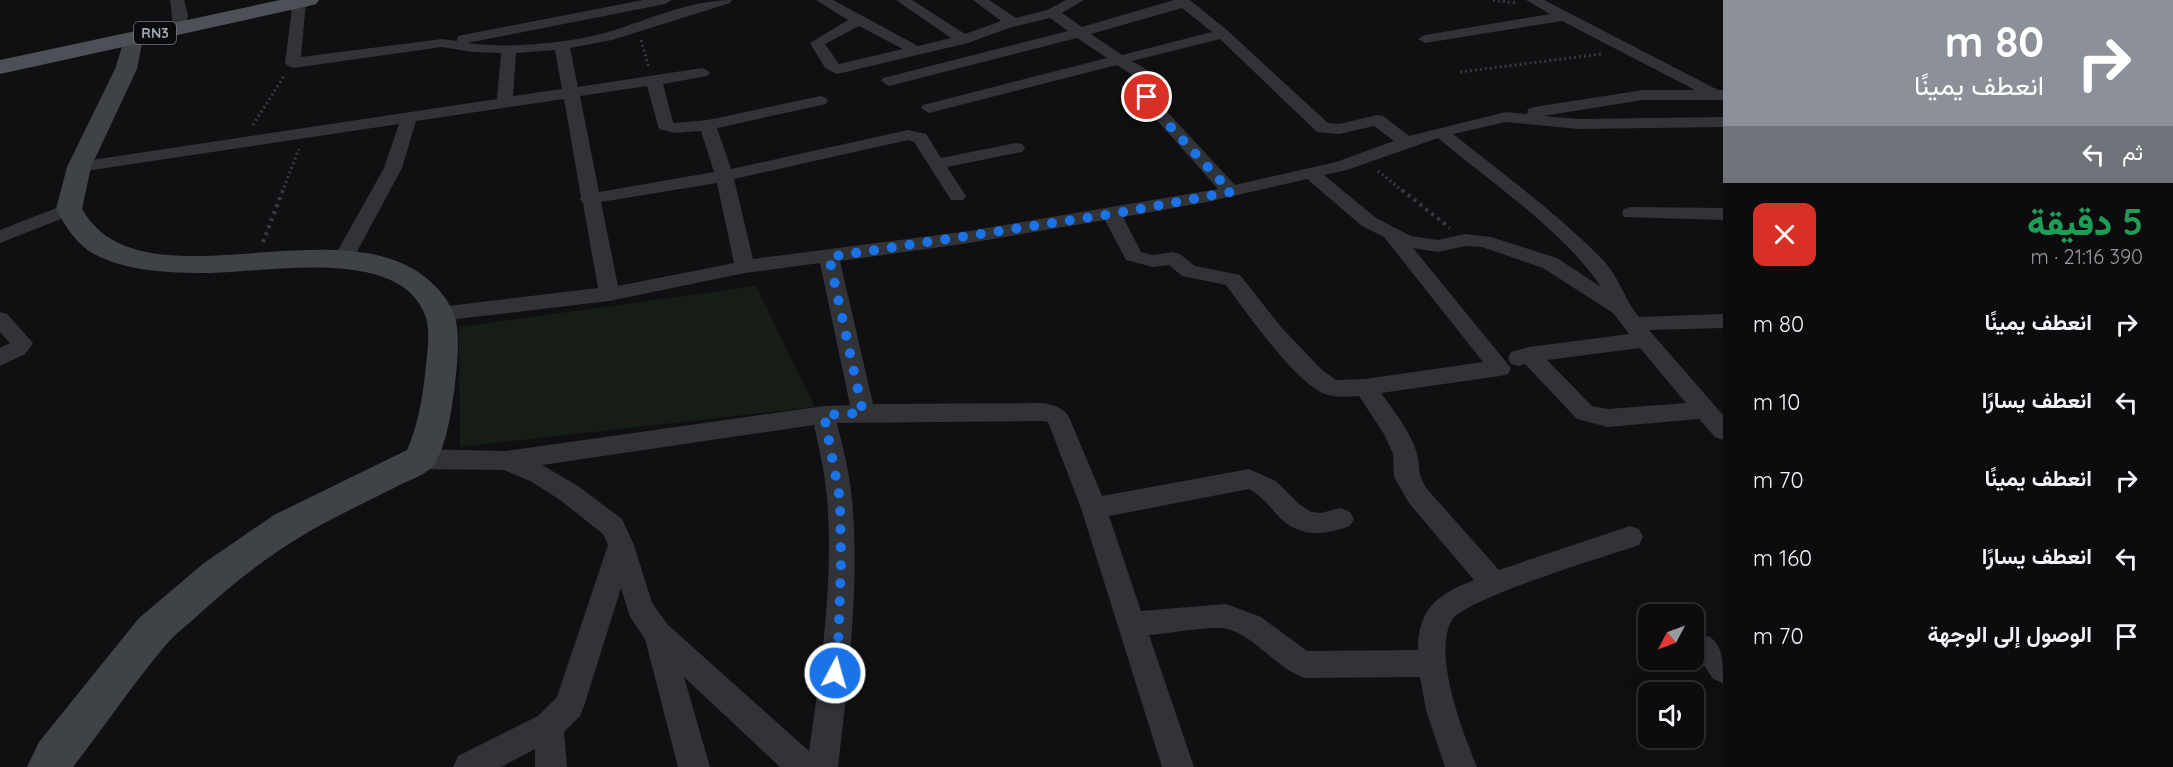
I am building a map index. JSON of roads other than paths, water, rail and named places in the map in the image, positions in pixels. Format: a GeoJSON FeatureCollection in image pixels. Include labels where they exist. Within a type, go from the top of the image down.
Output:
{"type":"FeatureCollection","features":[{"type":"Feature","properties":{"kind":"main road","name":"RN3"},"geometry":{"type":"LineString","coordinates":[[0,67],[304,1]]}},
{"type":"Feature","properties":{"kind":"street"},"geometry":{"type":"LineString","coordinates":[[177,0],[181,15],[180,28]]}},
{"type":"Feature","properties":{"kind":"street"},"geometry":{"type":"LineString","coordinates":[[304,1],[293,63],[442,43],[665,0]]}},
{"type":"Feature","properties":{"kind":"street"},"geometry":{"type":"LineString","coordinates":[[442,43],[472,48],[509,49],[562,45],[607,37],[725,0]]}},
{"type":"Feature","properties":{"kind":"street"},"geometry":{"type":"LineString","coordinates":[[823,0],[917,51]]}},
{"type":"Feature","properties":{"kind":"street"},"geometry":{"type":"LineString","coordinates":[[903,0],[963,40]]}},
{"type":"Feature","properties":{"kind":"street"},"geometry":{"type":"LineString","coordinates":[[980,0],[1011,20],[1010,24]]}},
{"type":"Feature","properties":{"kind":"street"},"geometry":{"type":"LineString","coordinates":[[859,20],[819,40],[817,45],[823,55],[837,69],[963,40],[1052,13],[1077,0]]}},
{"type":"Feature","properties":{"kind":"street"},"geometry":{"type":"LineString","coordinates":[[1533,0],[1718,94]]}},
{"type":"Feature","properties":{"kind":"street"},"geometry":{"type":"LineString","coordinates":[[889,81],[1082,32],[1183,1],[1223,34],[1323,128],[1339,129],[1377,120],[1406,142]]}},
{"type":"Feature","properties":{"kind":"street"},"geometry":{"type":"LineString","coordinates":[[1052,13],[1146,76],[1151,82],[1147,90],[1147,97],[1154,107],[1231,192]]}},
{"type":"Feature","properties":{"kind":"street"},"geometry":{"type":"LineString","coordinates":[[1425,39],[1566,16]]}},
{"type":"Feature","properties":{"kind":"street"},"geometry":{"type":"LineString","coordinates":[[929,108],[1223,34]]}},
{"type":"Feature","properties":{"kind":"street"},"geometry":{"type":"LineString","coordinates":[[49,767],[54,757],[153,631],[217,575],[287,526],[387,478],[419,459],[428,444],[442,373],[440,314],[417,282],[381,264],[343,259],[185,264],[148,262],[102,248],[80,229],[69,209],[79,167],[126,69],[133,38]]}},
{"type":"Feature","properties":{"kind":"street"},"geometry":{"type":"LineString","coordinates":[[562,45],[589,199],[609,294]]}},
{"type":"Feature","properties":{"kind":"street"},"geometry":{"type":"LineString","coordinates":[[505,102],[509,49]]}},
{"type":"Feature","properties":{"kind":"street"},"geometry":{"type":"LineString","coordinates":[[803,58],[823,55]]}},
{"type":"Feature","properties":{"kind":"street"},"geometry":{"type":"LineString","coordinates":[[79,167],[702,73]]}},
{"type":"Feature","properties":{"kind":"street"},"geometry":{"type":"LineString","coordinates":[[654,81],[665,125],[674,128],[708,125],[820,101]]}},
{"type":"Feature","properties":{"kind":"street"},"geometry":{"type":"LineString","coordinates":[[440,314],[609,294],[745,267],[829,257],[1112,214],[1312,174],[1364,159],[1406,142],[1440,132],[1506,117],[1581,103],[1643,95],[1718,94]]}},
{"type":"Feature","properties":{"kind":"street"},"geometry":{"type":"LineString","coordinates":[[343,259],[393,168],[409,117]]}},
{"type":"Feature","properties":{"kind":"street"},"geometry":{"type":"LineString","coordinates":[[1506,117],[1579,124],[1723,122]]}},
{"type":"Feature","properties":{"kind":"street"},"geometry":{"type":"LineString","coordinates":[[708,125],[724,176],[745,267]]}},
{"type":"Feature","properties":{"kind":"street"},"geometry":{"type":"LineString","coordinates":[[1440,132],[1551,222],[1597,265],[1612,287],[1620,308]]}},
{"type":"Feature","properties":{"kind":"street"},"geometry":{"type":"LineString","coordinates":[[589,199],[724,176],[908,135],[920,138],[957,196]]}},
{"type":"Feature","properties":{"kind":"street"},"geometry":{"type":"LineString","coordinates":[[937,164],[1016,148]]}},
{"type":"Feature","properties":{"kind":"street"},"geometry":{"type":"LineString","coordinates":[[1312,174],[1369,222],[1406,241],[1438,246],[1465,240],[1505,247],[1550,263],[1620,308],[1723,431]]}},
{"type":"Feature","properties":{"kind":"street"},"geometry":{"type":"LineString","coordinates":[[0,237],[69,209]]}},
{"type":"Feature","properties":{"kind":"street"},"geometry":{"type":"LineString","coordinates":[[1631,213],[1723,214]]}},
{"type":"Feature","properties":{"kind":"street"},"geometry":{"type":"LineString","coordinates":[[1112,214],[1133,256],[1153,261],[1173,258],[1189,271],[1233,280],[1273,332],[1321,383],[1341,389],[1500,368],[1529,355],[1642,335]]}},
{"type":"Feature","properties":{"kind":"street"},"geometry":{"type":"LineString","coordinates":[[1392,235],[1456,317],[1500,368]]}},
{"type":"Feature","properties":{"kind":"street"},"geometry":{"type":"LineString","coordinates":[[829,257],[863,413]]}},
{"type":"Feature","properties":{"kind":"street"},"geometry":{"type":"LineString","coordinates":[[0,319],[22,343],[17,349],[0,358]]}},
{"type":"Feature","properties":{"kind":"street"},"geometry":{"type":"LineString","coordinates":[[1642,335],[1639,326],[1645,323],[1723,321]]}},
{"type":"Feature","properties":{"kind":"street"},"geometry":{"type":"LineString","coordinates":[[1529,355],[1585,413],[1608,418],[1705,410]]}},
{"type":"Feature","properties":{"kind":"street"},"geometry":{"type":"LineString","coordinates":[[1365,387],[1394,430],[1405,454],[1406,477],[1418,496],[1494,584]]}},
{"type":"Feature","properties":{"kind":"street"},"geometry":{"type":"LineString","coordinates":[[419,459],[506,460],[824,415],[1050,413],[1061,423],[1094,508],[1178,767]]}},
{"type":"Feature","properties":{"kind":"street"},"geometry":{"type":"LineString","coordinates":[[822,767],[838,649],[841,564],[840,499],[824,415]]}},
{"type":"Feature","properties":{"kind":"street"},"geometry":{"type":"LineString","coordinates":[[506,460],[541,476],[569,493],[613,526],[640,608],[658,634],[803,767]]}},
{"type":"Feature","properties":{"kind":"street"},"geometry":{"type":"LineString","coordinates":[[1094,508],[1249,479],[1259,481],[1304,522],[1319,524],[1341,519]]}},
{"type":"Feature","properties":{"kind":"street"},"geometry":{"type":"LineString","coordinates":[[1461,767],[1436,698],[1433,663],[1434,635],[1442,611],[1448,604],[1494,584],[1630,537]]}},
{"type":"Feature","properties":{"kind":"street"},"geometry":{"type":"LineString","coordinates":[[469,767],[549,726],[569,706],[621,545]]}},
{"type":"Feature","properties":{"kind":"street"},"geometry":{"type":"LineString","coordinates":[[1132,624],[1226,616],[1251,627],[1299,663],[1305,665],[1433,663]]}},
{"type":"Feature","properties":{"kind":"street"},"geometry":{"type":"LineString","coordinates":[[658,634],[694,767]]}},
{"type":"Feature","properties":{"kind":"street"},"geometry":{"type":"LineString","coordinates":[[549,726],[551,767]]}}]}
